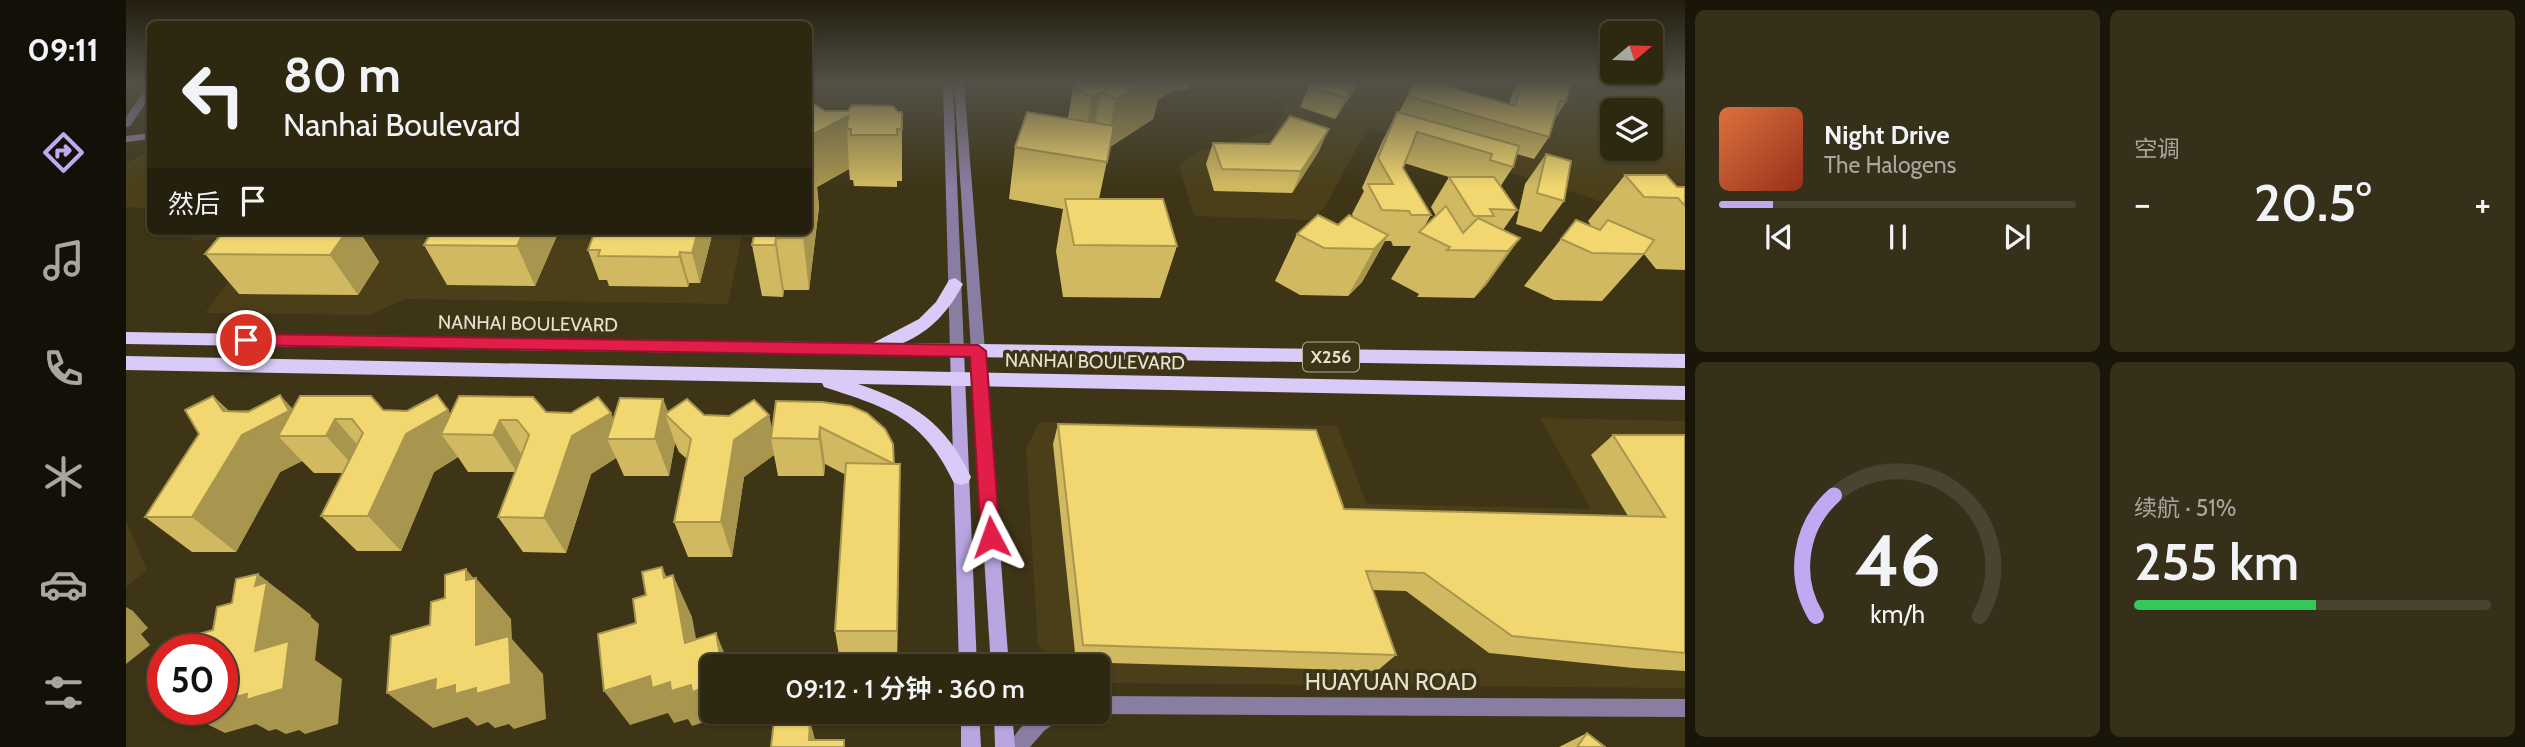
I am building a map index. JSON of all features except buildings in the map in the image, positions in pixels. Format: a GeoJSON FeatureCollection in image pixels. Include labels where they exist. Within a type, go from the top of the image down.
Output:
{"type":"FeatureCollection","features":[{"type":"Feature","properties":{"kind":"main road"},"geometry":{"type":"LineString","coordinates":[[863,349],[892,341],[918,329],[938,313],[955,284]]}},
{"type":"Feature","properties":{"kind":"main road","name":"NANHAI BOULEVARD"},"geometry":{"type":"LineString","coordinates":[[126,338],[1685,361]]}},
{"type":"Feature","properties":{"kind":"main road"},"geometry":{"type":"LineString","coordinates":[[957,351],[968,654]]}},
{"type":"Feature","properties":{"kind":"main road"},"geometry":{"type":"LineString","coordinates":[[978,351],[999,654]]}},
{"type":"Feature","properties":{"kind":"main road","name":"NANHAI BOULEVARD"},"geometry":{"type":"LineString","coordinates":[[126,363],[1685,393]]}},
{"type":"Feature","properties":{"kind":"main road"},"geometry":{"type":"LineString","coordinates":[[806,376],[856,390],[908,411],[941,439],[961,477]]}},
{"type":"Feature","properties":{"kind":"main road"},"geometry":{"type":"LineString","coordinates":[[970,724],[971,747]]}},
{"type":"Feature","properties":{"kind":"main road"},"geometry":{"type":"LineString","coordinates":[[1004,724],[1005,747]]}},
{"type":"Feature","properties":{"kind":"street"},"geometry":{"type":"LineString","coordinates":[[949,118],[957,351]]}},
{"type":"Feature","properties":{"kind":"street"},"geometry":{"type":"LineString","coordinates":[[961,118],[978,351]]}},
{"type":"Feature","properties":{"kind":"street"},"geometry":{"type":"LineString","coordinates":[[126,139],[147,136]]}},
{"type":"Feature","properties":{"kind":"street"},"geometry":{"type":"LineString","coordinates":[[998,641],[1004,654]]}},
{"type":"Feature","properties":{"kind":"street","name":"HUAYUAN ROAD"},"geometry":{"type":"LineString","coordinates":[[1110,705],[1685,708]]}},
{"type":"Feature","properties":{"kind":"street"},"geometry":{"type":"LineString","coordinates":[[1017,747],[1037,724]]}},
{"type":"Feature","properties":{"kind":"shaded area"},"geometry":{"type":"Polygon","coordinates":[[[1281,118],[1600,118],[1600,161],[1663,161],[1663,118],[1685,118],[1685,228],[1368,127],[1325,207],[1311,220],[1194,216],[1179,165],[1196,153],[1274,130],[1281,118]]]}},
{"type":"Feature","properties":{"kind":"shaded area"},"geometry":{"type":"Polygon","coordinates":[[[147,152],[147,209],[126,207],[126,163],[147,152]]]}},
{"type":"Feature","properties":{"kind":"shaded area"},"geometry":{"type":"Polygon","coordinates":[[[186,235],[742,235],[728,304],[406,299],[369,315],[205,313],[262,237],[193,240],[186,235]]]}},
{"type":"Feature","properties":{"kind":"shaded area"},"geometry":{"type":"Polygon","coordinates":[[[1540,418],[1685,421],[1685,688],[1110,683],[1110,654],[1047,654],[1038,644],[1026,449],[1039,422],[1337,426],[1367,504],[1591,509],[1540,418]]]}},
{"type":"Feature","properties":{"kind":"shaded area"},"geometry":{"type":"Polygon","coordinates":[[[126,521],[147,570],[126,587],[126,521]]]}},
{"type":"Feature","properties":{"kind":"route"},"geometry":{"type":"LineString","coordinates":[[246,340],[978,351],[991,537]]}}]}
